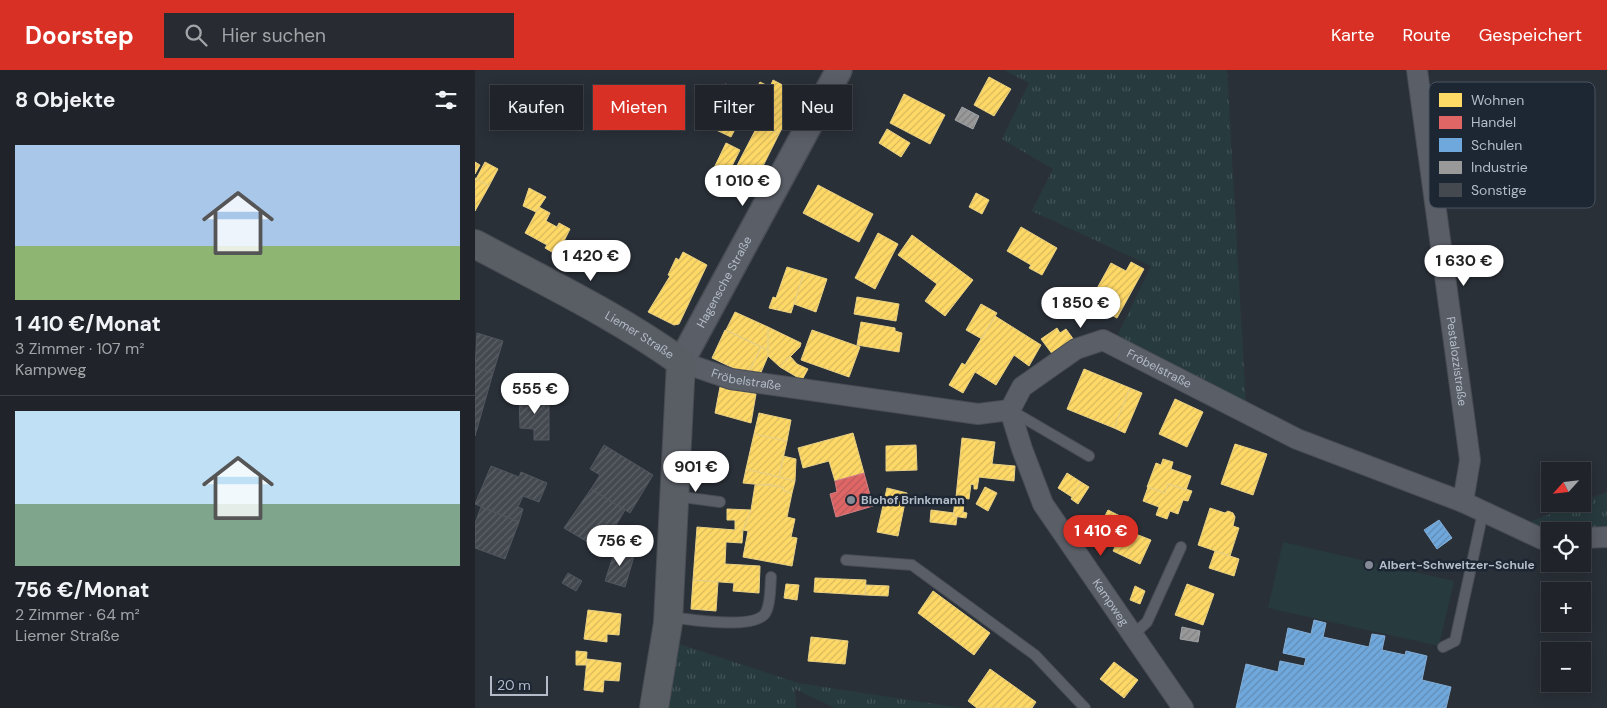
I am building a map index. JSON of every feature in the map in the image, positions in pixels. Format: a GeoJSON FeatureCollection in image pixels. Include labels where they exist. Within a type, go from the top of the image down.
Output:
{"type":"FeatureCollection","features":[{"type":"Feature","properties":{"kind":"main road","name":"Liemer Straße"},"geometry":{"type":"LineString","coordinates":[[475,244],[581,301],[658,346],[681,362],[668,616],[654,708]]}},
{"type":"Feature","properties":{"kind":"street","name":"Hagensche Straße"},"geometry":{"type":"LineString","coordinates":[[681,362],[839,70]]}},
{"type":"Feature","properties":{"kind":"street","name":"Pestalozzistraße"},"geometry":{"type":"LineString","coordinates":[[1417,70],[1429,158]]}},
{"type":"Feature","properties":{"kind":"street","name":"Pestalozzistraße"},"geometry":{"type":"LineString","coordinates":[[1436,208],[1470,460],[1463,502]]}},
{"type":"Feature","properties":{"kind":"street","name":"Fröbelstraße"},"geometry":{"type":"LineString","coordinates":[[681,362],[731,379],[978,414],[1010,410],[1022,387],[1076,349],[1103,340],[1297,439],[1463,502],[1541,539]]}},
{"type":"Feature","properties":{"kind":"street","name":"Kampweg"},"geometry":{"type":"LineString","coordinates":[[1010,410],[1021,450],[1043,504],[1183,708]]}},
{"type":"Feature","properties":{"kind":"street"},"geometry":{"type":"LineString","coordinates":[[1591,538],[1607,537]]}},
{"type":"Feature","properties":{"kind":"lane"},"geometry":{"type":"LineString","coordinates":[[1010,410],[1089,456]]}},
{"type":"Feature","properties":{"kind":"lane"},"geometry":{"type":"LineString","coordinates":[[674,496],[720,502]]}},
{"type":"Feature","properties":{"kind":"lane"},"geometry":{"type":"LineString","coordinates":[[1443,647],[1455,642],[1483,512]]}},
{"type":"Feature","properties":{"kind":"lane"},"geometry":{"type":"LineString","coordinates":[[1133,636],[1147,622],[1181,547]]}},
{"type":"Feature","properties":{"kind":"lane"},"geometry":{"type":"LineString","coordinates":[[846,560],[912,565],[1035,655],[1085,708]]}},
{"type":"Feature","properties":{"kind":"lane"},"geometry":{"type":"LineString","coordinates":[[668,616],[741,623],[758,620],[766,612],[771,577]]}},
{"type":"Feature","properties":{"kind":"green space"},"geometry":{"type":"Polygon","coordinates":[[[1004,70],[1227,70],[1246,405],[1111,349],[1151,266],[1032,211],[1053,169],[1002,139],[1029,83],[1004,70]]]}},
{"type":"Feature","properties":{"kind":"green space"},"geometry":{"type":"Polygon","coordinates":[[[1607,492],[1607,532],[1591,532],[1591,522],[1541,522],[1541,529],[1524,524],[1555,512],[1591,512],[1591,498],[1607,492]]]}},
{"type":"Feature","properties":{"kind":"green space"},"geometry":{"type":"Polygon","coordinates":[[[1283,542],[1454,581],[1439,646],[1268,608],[1283,542]]]}},
{"type":"Feature","properties":{"kind":"green space"},"geometry":{"type":"Polygon","coordinates":[[[676,643],[798,683],[961,708],[835,708],[795,689],[796,708],[668,708],[676,643]]]}},
{"type":"Feature","properties":{"kind":"building: Wohnen"},"geometry":{"type":"Polygon","coordinates":[[[989,77],[1011,89],[994,116],[974,105],[989,77]]]}},
{"type":"Feature","properties":{"kind":"building: Wohnen"},"geometry":{"type":"Polygon","coordinates":[[[773,80],[783,85],[783,126],[779,134],[772,130],[773,85],[771,85],[773,80]]]}},
{"type":"Feature","properties":{"kind":"building: Wohnen"},"geometry":{"type":"Polygon","coordinates":[[[904,94],[945,115],[930,144],[890,123],[904,94]]]}},
{"type":"Feature","properties":{"kind":"building: Wohnen"},"geometry":{"type":"Polygon","coordinates":[[[887,129],[910,143],[901,157],[879,143],[887,129]]]}},
{"type":"Feature","properties":{"kind":"building: Wohnen"},"geometry":{"type":"Polygon","coordinates":[[[716,130],[735,130],[731,137],[716,130]]]}},
{"type":"Feature","properties":{"kind":"building: Wohnen"},"geometry":{"type":"Polygon","coordinates":[[[755,130],[772,130],[779,134],[752,188],[731,177],[755,130]]]}},
{"type":"Feature","properties":{"kind":"building: Wohnen"},"geometry":{"type":"Polygon","coordinates":[[[726,143],[740,150],[727,176],[713,170],[726,143]]]}},
{"type":"Feature","properties":{"kind":"building: Wohnen"},"geometry":{"type":"Polygon","coordinates":[[[475,162],[480,165],[475,174],[475,162]]]}},
{"type":"Feature","properties":{"kind":"building: Wohnen"},"geometry":{"type":"Polygon","coordinates":[[[485,162],[498,169],[489,186],[476,179],[485,162]]]}},
{"type":"Feature","properties":{"kind":"building: Wohnen"},"geometry":{"type":"Polygon","coordinates":[[[475,178],[489,186],[475,211],[475,178]]]}},
{"type":"Feature","properties":{"kind":"building: Wohnen"},"geometry":{"type":"Polygon","coordinates":[[[818,185],[873,214],[859,242],[803,213],[818,185]]]}},
{"type":"Feature","properties":{"kind":"building: Wohnen"},"geometry":{"type":"Polygon","coordinates":[[[529,188],[546,197],[536,212],[523,206],[529,188]]]}},
{"type":"Feature","properties":{"kind":"building: Wohnen"},"geometry":{"type":"Polygon","coordinates":[[[976,193],[989,200],[982,214],[969,207],[976,193]]]}},
{"type":"Feature","properties":{"kind":"building: Wohnen"},"geometry":{"type":"Polygon","coordinates":[[[539,207],[550,213],[546,221],[557,227],[559,223],[570,229],[557,255],[545,248],[547,245],[525,233],[539,207]]]}},
{"type":"Feature","properties":{"kind":"building: Wohnen"},"geometry":{"type":"Polygon","coordinates":[[[1021,227],[1057,248],[1042,275],[1029,268],[1031,265],[1007,251],[1021,227]]]}},
{"type":"Feature","properties":{"kind":"building: Wohnen"},"geometry":{"type":"Polygon","coordinates":[[[878,233],[898,244],[875,289],[855,278],[878,233]]]}},
{"type":"Feature","properties":{"kind":"building: Wohnen"},"geometry":{"type":"Polygon","coordinates":[[[912,235],[973,280],[945,316],[925,301],[937,284],[898,255],[912,235]]]}},
{"type":"Feature","properties":{"kind":"building: Wohnen"},"geometry":{"type":"Polygon","coordinates":[[[683,252],[707,265],[679,324],[674,325],[648,312],[670,276],[668,275],[676,258],[679,260],[683,252]]]}},
{"type":"Feature","properties":{"kind":"building: Wohnen"},"geometry":{"type":"Polygon","coordinates":[[[1131,262],[1144,269],[1117,318],[1089,303],[1111,263],[1126,271],[1131,262]]]}},
{"type":"Feature","properties":{"kind":"building: Wohnen"},"geometry":{"type":"Polygon","coordinates":[[[787,267],[804,272],[791,313],[769,308],[773,297],[776,298],[787,267]]]}},
{"type":"Feature","properties":{"kind":"building: Wohnen"},"geometry":{"type":"Polygon","coordinates":[[[804,272],[827,279],[816,312],[794,304],[804,272]]]}},
{"type":"Feature","properties":{"kind":"building: Wohnen"},"geometry":{"type":"Polygon","coordinates":[[[857,297],[899,304],[896,321],[854,314],[857,297]]]}},
{"type":"Feature","properties":{"kind":"building: Wohnen"},"geometry":{"type":"Polygon","coordinates":[[[981,304],[997,313],[982,339],[966,330],[981,304]]]}},
{"type":"Feature","properties":{"kind":"building: Wohnen"},"geometry":{"type":"Polygon","coordinates":[[[735,312],[768,327],[768,350],[726,330],[735,312]]]}},
{"type":"Feature","properties":{"kind":"building: Wohnen"},"geometry":{"type":"Polygon","coordinates":[[[995,316],[1041,345],[1029,366],[1014,355],[996,385],[975,372],[963,393],[949,385],[962,363],[965,365],[995,316]]]}},
{"type":"Feature","properties":{"kind":"building: Wohnen"},"geometry":{"type":"Polygon","coordinates":[[[861,322],[895,328],[895,331],[902,333],[899,352],[857,345],[861,322]]]}},
{"type":"Feature","properties":{"kind":"building: Wohnen"},"geometry":{"type":"Polygon","coordinates":[[[768,327],[801,343],[800,347],[780,367],[768,356],[768,327]]]}},
{"type":"Feature","properties":{"kind":"building: Wohnen"},"geometry":{"type":"Polygon","coordinates":[[[1057,328],[1060,333],[1066,329],[1074,340],[1053,355],[1041,339],[1057,328]]]}},
{"type":"Feature","properties":{"kind":"building: Wohnen"},"geometry":{"type":"Polygon","coordinates":[[[725,330],[761,347],[748,375],[712,358],[725,330]]]}},
{"type":"Feature","properties":{"kind":"building: Wohnen"},"geometry":{"type":"Polygon","coordinates":[[[812,330],[860,347],[849,377],[801,360],[812,330]]]}},
{"type":"Feature","properties":{"kind":"building: Wohnen"},"geometry":{"type":"Polygon","coordinates":[[[761,347],[768,350],[768,356],[759,377],[749,372],[761,347]]]}},
{"type":"Feature","properties":{"kind":"building: Wohnen"},"geometry":{"type":"Polygon","coordinates":[[[790,356],[797,364],[808,369],[802,380],[780,367],[790,356]]]}},
{"type":"Feature","properties":{"kind":"building: Wohnen"},"geometry":{"type":"Polygon","coordinates":[[[1084,369],[1130,388],[1114,428],[1067,409],[1084,369]]]}},
{"type":"Feature","properties":{"kind":"building: Wohnen"},"geometry":{"type":"Polygon","coordinates":[[[720,387],[756,394],[751,423],[715,413],[720,387]]]}},
{"type":"Feature","properties":{"kind":"building: Wohnen"},"geometry":{"type":"Polygon","coordinates":[[[1130,388],[1142,393],[1125,433],[1114,428],[1130,388]]]}},
{"type":"Feature","properties":{"kind":"building: Wohnen"},"geometry":{"type":"Polygon","coordinates":[[[1175,399],[1203,412],[1187,447],[1159,434],[1175,399]]]}},
{"type":"Feature","properties":{"kind":"building: Wohnen"},"geometry":{"type":"Polygon","coordinates":[[[759,413],[791,420],[787,441],[754,434],[759,413]]]}},
{"type":"Feature","properties":{"kind":"building: Wohnen"},"geometry":{"type":"Polygon","coordinates":[[[853,433],[864,473],[835,481],[829,461],[803,468],[798,448],[853,433]]]}},
{"type":"Feature","properties":{"kind":"building: Wohnen"},"geometry":{"type":"Polygon","coordinates":[[[754,434],[787,441],[779,477],[746,469],[754,434]]]}},
{"type":"Feature","properties":{"kind":"building: Wohnen"},"geometry":{"type":"Polygon","coordinates":[[[962,438],[995,442],[992,464],[1015,466],[1014,481],[979,477],[977,489],[974,489],[974,485],[971,484],[969,499],[956,497],[962,438]]]}},
{"type":"Feature","properties":{"kind":"building: Wohnen"},"geometry":{"type":"Polygon","coordinates":[[[1235,444],[1267,454],[1253,495],[1221,484],[1235,444]]]}},
{"type":"Feature","properties":{"kind":"building: Wohnen"},"geometry":{"type":"Polygon","coordinates":[[[916,445],[917,470],[886,471],[886,446],[916,445]]]}},
{"type":"Feature","properties":{"kind":"building: Wohnen"},"geometry":{"type":"Polygon","coordinates":[[[783,456],[796,459],[795,481],[779,477],[783,456]]]}},
{"type":"Feature","properties":{"kind":"building: Wohnen"},"geometry":{"type":"Polygon","coordinates":[[[1163,459],[1173,462],[1171,469],[1191,476],[1186,490],[1168,484],[1165,493],[1147,487],[1156,463],[1161,465],[1163,459]]]}},
{"type":"Feature","properties":{"kind":"building: Wohnen"},"geometry":{"type":"Polygon","coordinates":[[[746,469],[795,481],[792,493],[784,491],[783,487],[743,483],[746,469]]]}},
{"type":"Feature","properties":{"kind":"building: Wohnen"},"geometry":{"type":"Polygon","coordinates":[[[1067,473],[1081,482],[1072,497],[1058,488],[1067,473]]]}},
{"type":"Feature","properties":{"kind":"building: Wohnen"},"geometry":{"type":"Polygon","coordinates":[[[1081,482],[1089,487],[1078,504],[1071,499],[1081,482]]]}},
{"type":"Feature","properties":{"kind":"building: Wohnen"},"geometry":{"type":"Polygon","coordinates":[[[767,484],[783,487],[784,491],[792,493],[787,517],[795,519],[791,537],[797,538],[792,566],[743,557],[748,531],[743,530],[751,510],[755,485],[767,484]]]}},
{"type":"Feature","properties":{"kind":"building: Wohnen"},"geometry":{"type":"Polygon","coordinates":[[[1168,484],[1192,491],[1188,501],[1183,500],[1178,514],[1170,511],[1167,519],[1156,515],[1159,507],[1143,501],[1148,487],[1165,493],[1168,484]]]}},
{"type":"Feature","properties":{"kind":"building: Wohnen"},"geometry":{"type":"Polygon","coordinates":[[[985,487],[997,493],[988,511],[976,504],[985,487]]]}},
{"type":"Feature","properties":{"kind":"building: Wohnen"},"geometry":{"type":"Polygon","coordinates":[[[887,488],[907,493],[898,536],[877,532],[887,488]]]}},
{"type":"Feature","properties":{"kind":"building: Wohnen"},"geometry":{"type":"Polygon","coordinates":[[[955,502],[964,503],[963,512],[967,513],[966,518],[953,516],[955,502]]]}},
{"type":"Feature","properties":{"kind":"building: Wohnen"},"geometry":{"type":"Polygon","coordinates":[[[1210,508],[1225,513],[1228,511],[1233,513],[1235,517],[1233,526],[1239,528],[1230,556],[1198,545],[1210,508]]]}},
{"type":"Feature","properties":{"kind":"building: Wohnen"},"geometry":{"type":"Polygon","coordinates":[[[727,509],[751,510],[743,530],[742,543],[726,542],[725,564],[760,566],[759,593],[733,591],[734,583],[693,580],[697,527],[735,530],[735,520],[727,520],[727,509]]]}},
{"type":"Feature","properties":{"kind":"building: Wohnen"},"geometry":{"type":"Polygon","coordinates":[[[931,510],[954,513],[953,516],[957,517],[956,525],[930,522],[931,510]]]}},
{"type":"Feature","properties":{"kind":"building: Wohnen"},"geometry":{"type":"Polygon","coordinates":[[[1108,510],[1128,520],[1115,546],[1101,539],[1102,536],[1096,533],[1108,510]]]}},
{"type":"Feature","properties":{"kind":"building: Wohnen"},"geometry":{"type":"Polygon","coordinates":[[[1123,529],[1151,540],[1140,564],[1113,551],[1123,529]]]}},
{"type":"Feature","properties":{"kind":"building: Wohnen"},"geometry":{"type":"Polygon","coordinates":[[[1215,551],[1239,559],[1234,576],[1209,568],[1215,551]]]}},
{"type":"Feature","properties":{"kind":"building: Wohnen"},"geometry":{"type":"Polygon","coordinates":[[[815,578],[866,580],[865,595],[814,592],[815,578]]]}},
{"type":"Feature","properties":{"kind":"building: Wohnen"},"geometry":{"type":"Polygon","coordinates":[[[693,580],[718,582],[716,611],[691,609],[693,580]]]}},
{"type":"Feature","properties":{"kind":"building: Wohnen"},"geometry":{"type":"Polygon","coordinates":[[[786,584],[799,585],[797,600],[784,598],[786,584]]]}},
{"type":"Feature","properties":{"kind":"building: Wohnen"},"geometry":{"type":"Polygon","coordinates":[[[1187,584],[1214,594],[1203,625],[1175,615],[1187,584]]]}},
{"type":"Feature","properties":{"kind":"building: Wohnen"},"geometry":{"type":"Polygon","coordinates":[[[866,585],[889,586],[888,596],[865,595],[866,585]]]}},
{"type":"Feature","properties":{"kind":"building: Wohnen"},"geometry":{"type":"Polygon","coordinates":[[[1135,586],[1145,591],[1140,604],[1130,600],[1135,586]]]}},
{"type":"Feature","properties":{"kind":"building: Wohnen"},"geometry":{"type":"Polygon","coordinates":[[[933,591],[990,633],[974,655],[918,613],[933,591]]]}},
{"type":"Feature","properties":{"kind":"building: Wohnen"},"geometry":{"type":"Polygon","coordinates":[[[588,610],[621,614],[619,635],[607,634],[607,642],[584,639],[588,610]]]}},
{"type":"Feature","properties":{"kind":"building: Wohnen"},"geometry":{"type":"Polygon","coordinates":[[[811,637],[848,641],[845,664],[808,661],[811,637]]]}},
{"type":"Feature","properties":{"kind":"building: Wohnen"},"geometry":{"type":"Polygon","coordinates":[[[576,651],[587,652],[586,665],[576,665],[576,651]]]}},
{"type":"Feature","properties":{"kind":"building: Wohnen"},"geometry":{"type":"Polygon","coordinates":[[[587,659],[621,663],[619,681],[604,680],[603,692],[584,690],[587,659]]]}},
{"type":"Feature","properties":{"kind":"building: Wohnen"},"geometry":{"type":"Polygon","coordinates":[[[1114,662],[1138,680],[1124,698],[1100,679],[1114,662]]]}},
{"type":"Feature","properties":{"kind":"building: Wohnen"},"geometry":{"type":"Polygon","coordinates":[[[990,669],[1036,702],[1032,708],[977,708],[968,701],[990,669]]]}},
{"type":"Feature","properties":{"kind":"building: Handel","name":"Biohof Brinkmann"},"geometry":{"type":"Polygon","coordinates":[[[864,473],[873,506],[836,517],[830,494],[837,492],[835,481],[864,473]]]}},
{"type":"Feature","properties":{"kind":"building: Schulen"},"geometry":{"type":"Polygon","coordinates":[[[1439,520],[1452,538],[1437,549],[1424,530],[1439,520]]]}},
{"type":"Feature","properties":{"kind":"building: Schulen"},"geometry":{"type":"Polygon","coordinates":[[[1314,620],[1326,623],[1323,637],[1369,647],[1372,634],[1385,636],[1382,650],[1405,655],[1406,651],[1427,656],[1422,680],[1451,687],[1446,708],[1236,708],[1246,664],[1278,672],[1280,661],[1304,666],[1306,658],[1283,653],[1288,628],[1311,634],[1314,620]]]}},
{"type":"Feature","properties":{"kind":"building: Industrie"},"geometry":{"type":"Polygon","coordinates":[[[962,107],[979,116],[973,129],[955,120],[962,107]]]}},
{"type":"Feature","properties":{"kind":"building: Industrie"},"geometry":{"type":"Polygon","coordinates":[[[1182,627],[1200,631],[1198,642],[1180,639],[1182,627]]]}},
{"type":"Feature","properties":{"kind":"building: Sonstige"},"geometry":{"type":"Polygon","coordinates":[[[477,333],[503,341],[493,373],[475,368],[477,333]]]}},
{"type":"Feature","properties":{"kind":"building: Sonstige"},"geometry":{"type":"Polygon","coordinates":[[[475,368],[493,373],[475,436],[475,368]]]}},
{"type":"Feature","properties":{"kind":"building: Sonstige"},"geometry":{"type":"Polygon","coordinates":[[[549,395],[549,440],[534,440],[534,429],[520,428],[519,396],[549,395]]]}},
{"type":"Feature","properties":{"kind":"building: Sonstige"},"geometry":{"type":"Polygon","coordinates":[[[604,445],[653,475],[630,513],[591,489],[600,475],[590,469],[604,445]]]}},
{"type":"Feature","properties":{"kind":"building: Sonstige"},"geometry":{"type":"Polygon","coordinates":[[[491,466],[519,477],[521,472],[547,483],[539,502],[523,496],[518,507],[523,509],[519,522],[475,504],[491,466]]]}},
{"type":"Feature","properties":{"kind":"building: Sonstige"},"geometry":{"type":"Polygon","coordinates":[[[591,489],[625,510],[601,550],[564,528],[591,489]]]}},
{"type":"Feature","properties":{"kind":"building: Sonstige"},"geometry":{"type":"Polygon","coordinates":[[[481,507],[519,522],[505,559],[475,548],[475,523],[481,507]]]}},
{"type":"Feature","properties":{"kind":"building: Sonstige"},"geometry":{"type":"Polygon","coordinates":[[[616,547],[635,553],[625,587],[605,581],[616,547]]]}},
{"type":"Feature","properties":{"kind":"building: Sonstige"},"geometry":{"type":"Polygon","coordinates":[[[568,573],[582,581],[576,591],[562,583],[568,573]]]}},
{"type":"Feature","properties":{"kind":"place","name":"Biohof Brinkmann"},"geometry":{"type":"Point","coordinates":[851,500]}},
{"type":"Feature","properties":{"kind":"place","name":"Albert-Schweitzer-Schule"},"geometry":{"type":"Point","coordinates":[1369,565]}}]}
